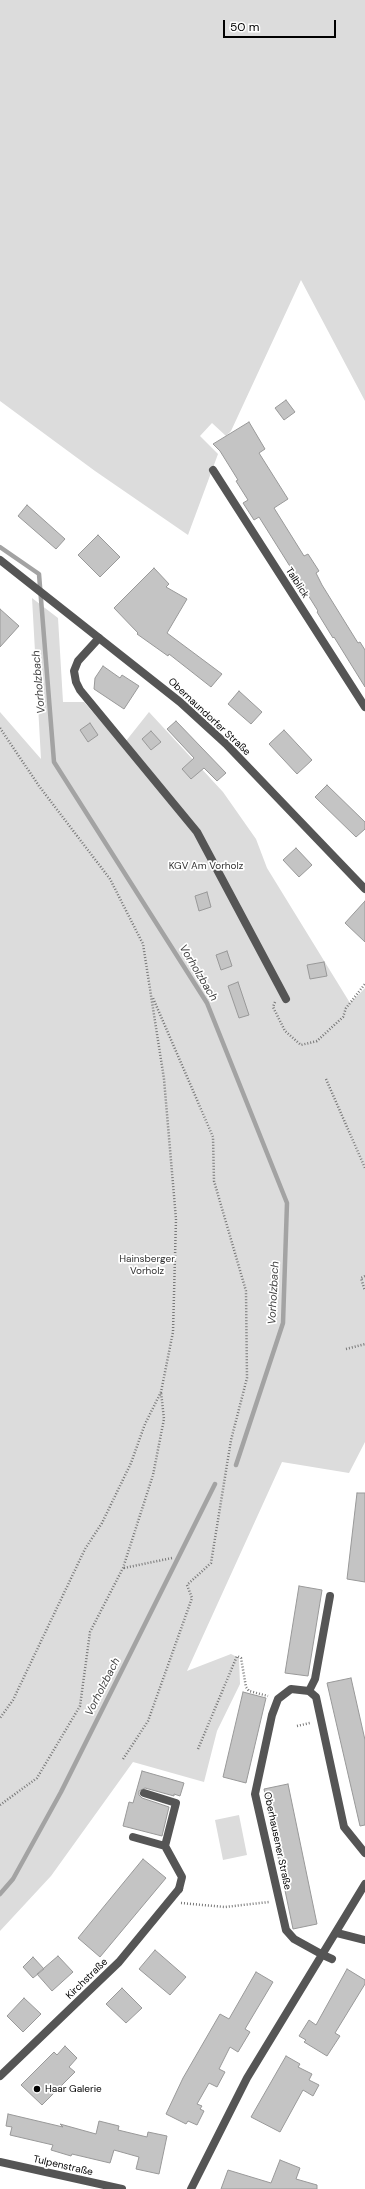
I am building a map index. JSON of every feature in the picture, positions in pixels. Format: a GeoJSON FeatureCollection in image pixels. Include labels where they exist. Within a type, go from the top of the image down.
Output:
{"type":"FeatureCollection","features":[{"type":"Feature","properties":{"kind":"street","name":"Talblick"},"geometry":{"type":"LineString","coordinates":[[213,470],[365,707]]}},
{"type":"Feature","properties":{"kind":"street","name":"Obernaundorfer Straße"},"geometry":{"type":"LineString","coordinates":[[0,560],[180,702],[226,744],[365,889]]}},
{"type":"Feature","properties":{"kind":"street"},"geometry":{"type":"LineString","coordinates":[[99,638],[78,661],[74,671],[76,682],[80,690],[197,832],[286,999]]}},
{"type":"Feature","properties":{"kind":"street"},"geometry":{"type":"LineString","coordinates":[[308,1691],[315,1679],[330,1596]]}},
{"type":"Feature","properties":{"kind":"street"},"geometry":{"type":"LineString","coordinates":[[278,1699],[290,1689],[308,1691],[316,1697],[344,1827],[365,1853]]}},
{"type":"Feature","properties":{"kind":"street","name":"Oberhausener Straße"},"geometry":{"type":"LineString","coordinates":[[278,1699],[272,1715],[255,1794],[286,1930],[294,1938],[332,1959]]}},
{"type":"Feature","properties":{"kind":"street"},"geometry":{"type":"LineString","coordinates":[[133,1837],[165,1846],[176,1803],[144,1794]]}},
{"type":"Feature","properties":{"kind":"street","name":"Kirchstraße"},"geometry":{"type":"LineString","coordinates":[[0,2076],[119,1962],[179,1889],[182,1877],[165,1846]]}},
{"type":"Feature","properties":{"kind":"street"},"geometry":{"type":"LineString","coordinates":[[191,2189],[247,2078],[365,1884]]}},
{"type":"Feature","properties":{"kind":"street"},"geometry":{"type":"LineString","coordinates":[[336,1933],[365,1940]]}},
{"type":"Feature","properties":{"kind":"street","name":"Tulpenstraße"},"geometry":{"type":"LineString","coordinates":[[0,2162],[122,2189]]}},
{"type":"Feature","properties":{"kind":"path"},"geometry":{"type":"LineString","coordinates":[[0,728],[39,786],[110,879],[143,944],[164,1079],[176,1219],[173,1332],[161,1392],[145,1424],[131,1463],[102,1523],[75,1569],[13,1700],[0,1718]]}},
{"type":"Feature","properties":{"kind":"path"},"geometry":{"type":"LineString","coordinates":[[279,986],[273,1007],[285,1031],[301,1045],[317,1041],[343,1017],[346,1008],[365,984]]}},
{"type":"Feature","properties":{"kind":"path"},"geometry":{"type":"LineString","coordinates":[[123,1760],[148,1721],[192,1598],[187,1585],[211,1563],[231,1440],[247,1378],[246,1291],[214,1181],[213,1137],[151,994]]}},
{"type":"Feature","properties":{"kind":"path"},"geometry":{"type":"LineString","coordinates":[[326,1079],[365,1168]]}},
{"type":"Feature","properties":{"kind":"path"},"geometry":{"type":"LineString","coordinates":[[365,1276],[361,1278],[365,1291]]}},
{"type":"Feature","properties":{"kind":"path"},"geometry":{"type":"LineString","coordinates":[[346,1349],[365,1344]]}},
{"type":"Feature","properties":{"kind":"path"},"geometry":{"type":"LineString","coordinates":[[0,1805],[37,1778],[80,1706],[90,1632],[123,1568],[153,1475],[164,1418],[161,1392]]}},
{"type":"Feature","properties":{"kind":"path"},"geometry":{"type":"LineString","coordinates":[[123,1568],[172,1558]]}},
{"type":"Feature","properties":{"kind":"path"},"geometry":{"type":"LineString","coordinates":[[198,1749],[237,1656],[241,1658],[243,1678],[248,1690],[278,1699]]}},
{"type":"Feature","properties":{"kind":"path"},"geometry":{"type":"LineString","coordinates":[[297,1726],[306,1724]]}},
{"type":"Feature","properties":{"kind":"path"},"geometry":{"type":"LineString","coordinates":[[180,1903],[225,1907],[249,1906],[279,1900]]}},
{"type":"Feature","properties":{"kind":"green space"},"geometry":{"type":"Polygon","coordinates":[[[0,0],[365,0],[365,401],[301,280],[231,431],[226,436],[212,423],[200,436],[218,454],[188,535],[95,471],[0,401],[0,0]]]}},
{"type":"Feature","properties":{"kind":"green space","name":"Hainsberger Vorholz"},"geometry":{"type":"Polygon","coordinates":[[[32,598],[58,618],[63,702],[84,702],[122,746],[149,712],[223,792],[256,839],[267,868],[350,1003],[365,988],[365,1442],[349,1473],[282,1462],[187,1671],[231,1654],[239,1658],[240,1684],[217,1731],[204,1782],[133,1762],[51,1876],[0,1931],[0,712],[41,759],[32,598]]]}},
{"type":"Feature","properties":{"kind":"green space"},"geometry":{"type":"Polygon","coordinates":[[[239,1815],[247,1855],[223,1860],[215,1820],[239,1815]]]}},
{"type":"Feature","properties":{"kind":"building"},"geometry":{"type":"Polygon","coordinates":[[[286,400],[295,412],[284,420],[275,408],[286,400]]]}},
{"type":"Feature","properties":{"kind":"building"},"geometry":{"type":"Polygon","coordinates":[[[249,422],[265,449],[259,453],[288,499],[274,508],[304,556],[308,554],[319,571],[316,573],[322,585],[358,643],[360,642],[365,650],[365,687],[334,637],[333,638],[317,612],[318,611],[259,517],[254,520],[243,503],[248,500],[236,481],[238,480],[220,451],[213,444],[249,422]]]}},
{"type":"Feature","properties":{"kind":"building"},"geometry":{"type":"Polygon","coordinates":[[[27,505],[65,539],[56,549],[18,516],[27,505]]]}},
{"type":"Feature","properties":{"kind":"building"},"geometry":{"type":"Polygon","coordinates":[[[98,535],[120,557],[100,577],[78,555],[98,535]]]}},
{"type":"Feature","properties":{"kind":"building"},"geometry":{"type":"Polygon","coordinates":[[[154,568],[169,584],[166,587],[187,599],[167,633],[222,674],[211,687],[169,654],[168,656],[137,634],[138,633],[114,608],[154,568]]]}},
{"type":"Feature","properties":{"kind":"building"},"geometry":{"type":"Polygon","coordinates":[[[0,609],[19,626],[0,647],[0,609]]]}},
{"type":"Feature","properties":{"kind":"building"},"geometry":{"type":"Polygon","coordinates":[[[103,666],[120,678],[122,675],[139,686],[124,709],[94,689],[95,678],[103,666]]]}},
{"type":"Feature","properties":{"kind":"building"},"geometry":{"type":"Polygon","coordinates":[[[239,691],[262,712],[251,724],[228,704],[239,691]]]}},
{"type":"Feature","properties":{"kind":"building"},"geometry":{"type":"Polygon","coordinates":[[[176,721],[226,773],[217,781],[204,768],[191,779],[182,769],[194,758],[167,729],[176,721]]]}},
{"type":"Feature","properties":{"kind":"building"},"geometry":{"type":"Polygon","coordinates":[[[90,723],[98,735],[88,742],[80,730],[90,723]]]}},
{"type":"Feature","properties":{"kind":"building"},"geometry":{"type":"Polygon","coordinates":[[[284,730],[312,760],[297,774],[269,744],[284,730]]]}},
{"type":"Feature","properties":{"kind":"building"},"geometry":{"type":"Polygon","coordinates":[[[151,731],[161,742],[151,750],[142,739],[151,731]]]}},
{"type":"Feature","properties":{"kind":"building"},"geometry":{"type":"Polygon","coordinates":[[[327,785],[365,822],[365,829],[356,837],[315,797],[327,785]]]}},
{"type":"Feature","properties":{"kind":"building"},"geometry":{"type":"Polygon","coordinates":[[[296,848],[312,865],[299,877],[283,860],[296,848]]]}},
{"type":"Feature","properties":{"kind":"building"},"geometry":{"type":"Polygon","coordinates":[[[207,892],[211,907],[199,911],[195,896],[207,892]]]}},
{"type":"Feature","properties":{"kind":"building"},"geometry":{"type":"Polygon","coordinates":[[[365,901],[365,942],[345,923],[365,901]]]}},
{"type":"Feature","properties":{"kind":"building"},"geometry":{"type":"Polygon","coordinates":[[[227,951],[232,966],[221,970],[216,955],[227,951]]]}},
{"type":"Feature","properties":{"kind":"building"},"geometry":{"type":"Polygon","coordinates":[[[324,962],[327,976],[310,979],[307,965],[324,962]]]}},
{"type":"Feature","properties":{"kind":"building"},"geometry":{"type":"Polygon","coordinates":[[[238,982],[249,1015],[239,1018],[228,986],[238,982]]]}},
{"type":"Feature","properties":{"kind":"building"},"geometry":{"type":"Polygon","coordinates":[[[357,1493],[365,1493],[365,1582],[347,1579],[357,1493]]]}},
{"type":"Feature","properties":{"kind":"building"},"geometry":{"type":"Polygon","coordinates":[[[299,1586],[322,1590],[308,1676],[285,1673],[299,1586]]]}},
{"type":"Feature","properties":{"kind":"building"},"geometry":{"type":"Polygon","coordinates":[[[351,1678],[365,1740],[365,1825],[360,1826],[327,1683],[351,1678]]]}},
{"type":"Feature","properties":{"kind":"building"},"geometry":{"type":"Polygon","coordinates":[[[243,1692],[266,1698],[246,1783],[223,1777],[243,1692]]]}},
{"type":"Feature","properties":{"kind":"building"},"geometry":{"type":"Polygon","coordinates":[[[142,1771],[184,1783],[180,1796],[174,1794],[174,1796],[145,1788],[139,1791],[139,1795],[142,1798],[169,1807],[162,1836],[123,1826],[129,1802],[133,1803],[142,1771]]]}},
{"type":"Feature","properties":{"kind":"building"},"geometry":{"type":"Polygon","coordinates":[[[288,1784],[317,1924],[293,1929],[264,1789],[288,1784]]]}},
{"type":"Feature","properties":{"kind":"building"},"geometry":{"type":"Polygon","coordinates":[[[143,1859],[166,1878],[100,1957],[78,1938],[143,1859]]]}},
{"type":"Feature","properties":{"kind":"building"},"geometry":{"type":"Polygon","coordinates":[[[155,1950],[186,1977],[170,1995],[139,1969],[155,1950]]]}},
{"type":"Feature","properties":{"kind":"building"},"geometry":{"type":"Polygon","coordinates":[[[58,1956],[73,1972],[52,1991],[37,1974],[58,1956]]]}},
{"type":"Feature","properties":{"kind":"building"},"geometry":{"type":"Polygon","coordinates":[[[33,1957],[44,1969],[33,1978],[23,1967],[33,1957]]]}},
{"type":"Feature","properties":{"kind":"building"},"geometry":{"type":"Polygon","coordinates":[[[347,1969],[365,1980],[365,1984],[335,2033],[340,2036],[327,2056],[304,2042],[306,2040],[299,2036],[309,2020],[316,2025],[347,1969]]]}},
{"type":"Feature","properties":{"kind":"building"},"geometry":{"type":"Polygon","coordinates":[[[256,1972],[273,1982],[245,2029],[250,2032],[238,2052],[230,2047],[219,2069],[225,2072],[217,2087],[209,2083],[197,2104],[202,2106],[200,2109],[204,2111],[197,2125],[188,2121],[186,2124],[166,2114],[183,2078],[220,2014],[229,2019],[256,1972]]]}},
{"type":"Feature","properties":{"kind":"building"},"geometry":{"type":"Polygon","coordinates":[[[122,1988],[142,2008],[126,2023],[106,2004],[122,1988]]]}},
{"type":"Feature","properties":{"kind":"building"},"geometry":{"type":"Polygon","coordinates":[[[24,1998],[41,2014],[23,2032],[7,2016],[24,1998]]]}},
{"type":"Feature","properties":{"kind":"building"},"geometry":{"type":"Polygon","coordinates":[[[65,2046],[77,2058],[69,2067],[75,2072],[42,2105],[21,2085],[54,2052],[57,2055],[65,2046]]]}},
{"type":"Feature","properties":{"kind":"building"},"geometry":{"type":"Polygon","coordinates":[[[286,2056],[300,2064],[298,2067],[312,2074],[309,2080],[319,2085],[313,2096],[303,2090],[280,2132],[251,2117],[286,2056]]]}},
{"type":"Feature","properties":{"kind":"building"},"geometry":{"type":"Polygon","coordinates":[[[8,2114],[63,2127],[60,2124],[96,2134],[99,2121],[119,2126],[118,2130],[147,2137],[148,2132],[167,2136],[159,2174],[136,2169],[139,2157],[114,2150],[110,2163],[72,2154],[71,2156],[51,2150],[53,2145],[10,2135],[12,2127],[6,2126],[8,2114]]]}},
{"type":"Feature","properties":{"kind":"building"},"geometry":{"type":"Polygon","coordinates":[[[280,2160],[300,2168],[296,2179],[317,2185],[317,2189],[221,2189],[228,2170],[271,2183],[280,2160]]]}},
{"type":"Feature","properties":{"kind":"waterway","name":"Vorholzbach"},"geometry":{"type":"LineString","coordinates":[[0,547],[39,574],[54,762],[207,1003],[287,1203],[283,1323],[236,1465]]}},
{"type":"Feature","properties":{"kind":"waterway","name":"Vorholzbach"},"geometry":{"type":"LineString","coordinates":[[0,1894],[13,1879],[61,1792],[215,1484]]}},
{"type":"Feature","properties":{"kind":"place","name":"Haar Galerie"},"geometry":{"type":"Point","coordinates":[37,2089]}},
{"type":"Feature","properties":{"kind":"park label","name":"KGV Am Vorholz"},"geometry":{"type":"Point","coordinates":[206,866]}}]}
